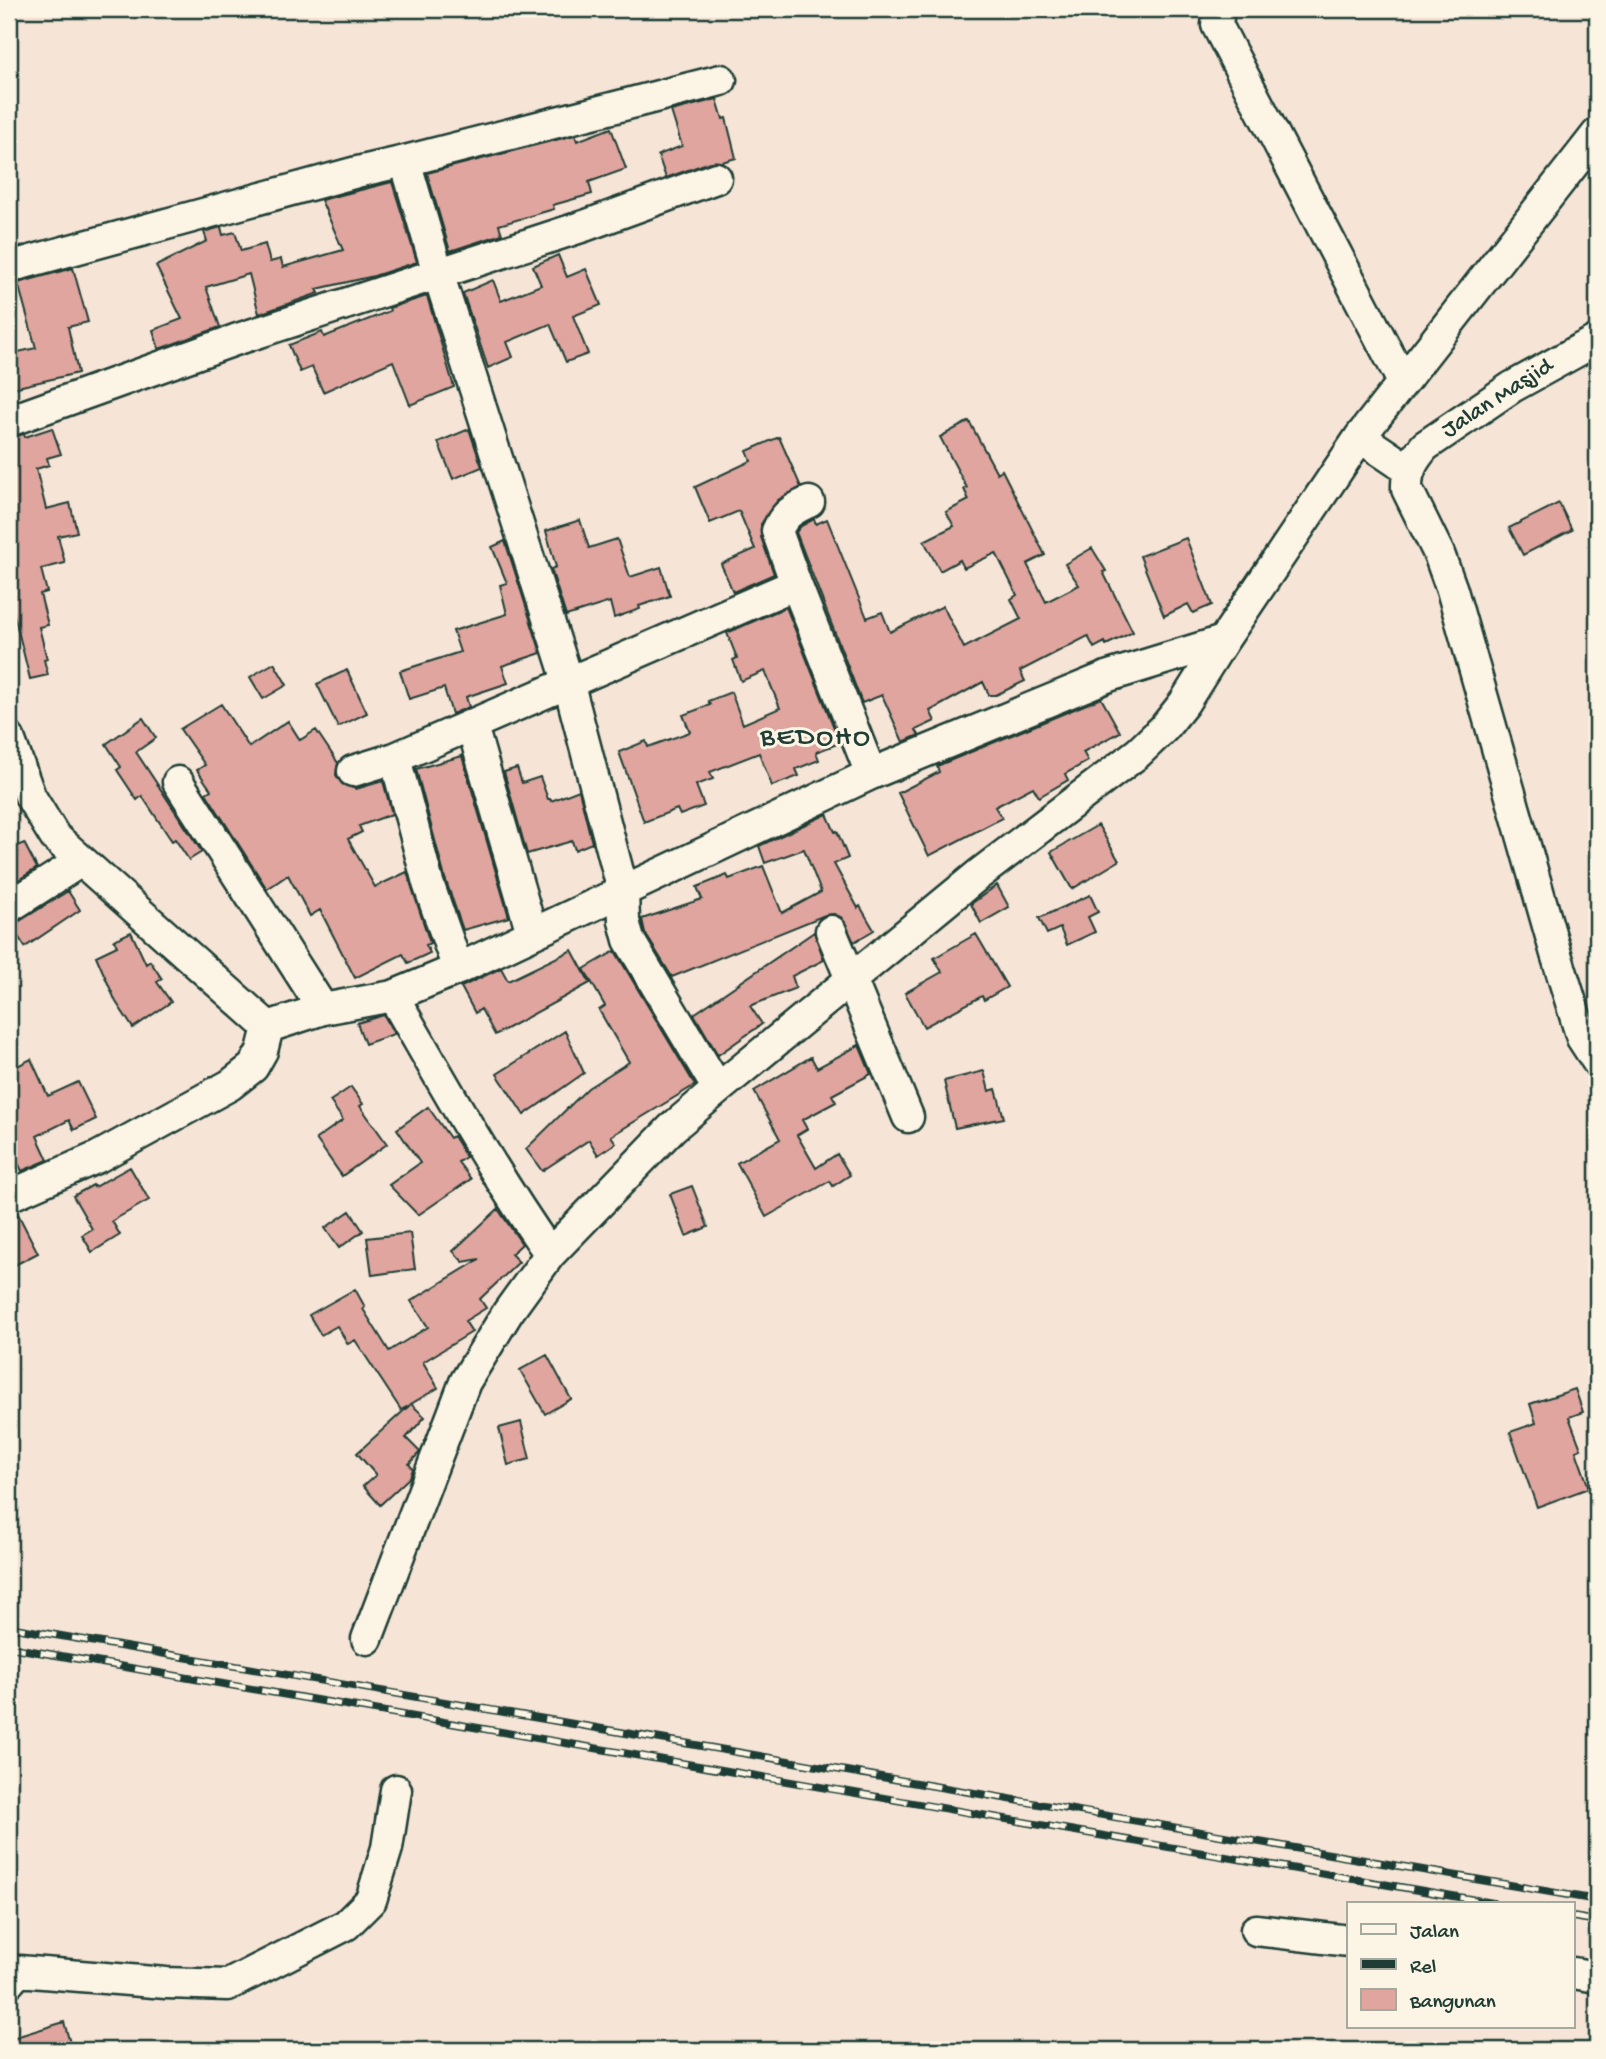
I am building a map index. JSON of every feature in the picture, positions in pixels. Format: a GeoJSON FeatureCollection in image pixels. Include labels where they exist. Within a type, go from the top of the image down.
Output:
{"type":"FeatureCollection","features":[{"type":"Feature","properties":{"kind":"street"},"geometry":{"type":"LineString","coordinates":[[1219,9],[1217,25],[1403,382]]}},
{"type":"Feature","properties":{"kind":"street"},"geometry":{"type":"LineString","coordinates":[[9,267],[343,176],[721,79]]}},
{"type":"Feature","properties":{"kind":"street"},"geometry":{"type":"LineString","coordinates":[[367,1639],[465,1382],[508,1312],[550,1254],[672,1128],[852,977],[978,875],[1138,753],[1164,728],[1184,703],[1223,641],[1381,452],[1403,382],[1597,135]]}},
{"type":"Feature","properties":{"kind":"street"},"geometry":{"type":"LineString","coordinates":[[405,161],[568,681],[623,891],[624,921],[629,940],[718,1089]]}},
{"type":"Feature","properties":{"kind":"street"},"geometry":{"type":"LineString","coordinates":[[9,421],[235,340],[587,225],[716,178]]}},
{"type":"Feature","properties":{"kind":"street","name":"Jalan Masjid"},"geometry":{"type":"LineString","coordinates":[[1381,452],[1415,457],[1425,446],[1512,387],[1597,340]]}},
{"type":"Feature","properties":{"kind":"street"},"geometry":{"type":"LineString","coordinates":[[1381,452],[1407,489],[1439,554],[1452,590],[1563,978],[1582,1038],[1597,1061]]}},
{"type":"Feature","properties":{"kind":"street"},"geometry":{"type":"LineString","coordinates":[[809,502],[791,510],[777,531],[871,774]]}},
{"type":"Feature","properties":{"kind":"street"},"geometry":{"type":"LineString","coordinates":[[353,771],[395,758],[471,726],[568,681],[796,584]]}},
{"type":"Feature","properties":{"kind":"street"},"geometry":{"type":"LineString","coordinates":[[268,1027],[323,1009],[393,996],[458,969],[871,774],[1109,677],[1223,641]]}},
{"type":"Feature","properties":{"kind":"street"},"geometry":{"type":"LineString","coordinates":[[471,726],[532,933]]}},
{"type":"Feature","properties":{"kind":"street"},"geometry":{"type":"LineString","coordinates":[[9,738],[30,796],[55,837],[268,1027]]}},
{"type":"Feature","properties":{"kind":"street"},"geometry":{"type":"LineString","coordinates":[[395,758],[428,883],[458,969]]}},
{"type":"Feature","properties":{"kind":"street"},"geometry":{"type":"LineString","coordinates":[[178,782],[323,1009]]}},
{"type":"Feature","properties":{"kind":"street"},"geometry":{"type":"LineString","coordinates":[[9,907],[81,861]]}},
{"type":"Feature","properties":{"kind":"street"},"geometry":{"type":"LineString","coordinates":[[831,931],[908,1117]]}},
{"type":"Feature","properties":{"kind":"street"},"geometry":{"type":"LineString","coordinates":[[393,996],[466,1122],[550,1254]]}},
{"type":"Feature","properties":{"kind":"street"},"geometry":{"type":"LineString","coordinates":[[9,1196],[98,1157],[230,1086],[253,1067],[262,1051],[268,1027]]}},
{"type":"Feature","properties":{"kind":"street"},"geometry":{"type":"LineString","coordinates":[[9,1982],[19,1971],[166,1983],[228,1985],[251,1974],[346,1924],[371,1900],[387,1848],[396,1790]]}},
{"type":"Feature","properties":{"kind":"street"},"geometry":{"type":"LineString","coordinates":[[1256,1930],[1347,1941]]}},
{"type":"Feature","properties":{"kind":"street"},"geometry":{"type":"LineString","coordinates":[[1574,1973],[1597,1977]]}},
{"type":"Feature","properties":{"kind":"building"},"geometry":{"type":"Polygon","coordinates":[[[717,99],[723,119],[726,118],[736,158],[710,162],[666,178],[658,155],[682,146],[671,111],[717,99]]]}},
{"type":"Feature","properties":{"kind":"building"},"geometry":{"type":"Polygon","coordinates":[[[611,128],[626,169],[589,182],[592,194],[553,205],[554,209],[499,225],[502,234],[450,251],[427,173],[575,135],[577,141],[611,128]]]}},
{"type":"Feature","properties":{"kind":"building"},"geometry":{"type":"Polygon","coordinates":[[[392,182],[417,262],[374,276],[317,289],[319,293],[259,314],[249,274],[206,287],[220,327],[159,349],[153,330],[182,319],[156,266],[207,241],[204,232],[221,227],[223,235],[235,232],[241,251],[265,244],[270,262],[281,259],[283,267],[343,250],[321,200],[392,182]]]}},
{"type":"Feature","properties":{"kind":"building"},"geometry":{"type":"Polygon","coordinates":[[[558,255],[567,277],[586,269],[601,305],[573,316],[588,354],[566,362],[550,324],[507,342],[513,357],[488,368],[463,293],[493,280],[501,301],[541,285],[533,266],[558,255]]]}},
{"type":"Feature","properties":{"kind":"building"},"geometry":{"type":"Polygon","coordinates":[[[73,268],[88,322],[68,327],[78,373],[9,389],[9,354],[36,348],[18,283],[73,268]]]}},
{"type":"Feature","properties":{"kind":"building"},"geometry":{"type":"Polygon","coordinates":[[[427,296],[454,387],[410,405],[393,361],[323,392],[312,367],[300,372],[289,345],[322,332],[324,337],[390,311],[389,308],[427,296]]]}},
{"type":"Feature","properties":{"kind":"building"},"geometry":{"type":"Polygon","coordinates":[[[969,421],[997,473],[1002,470],[1045,555],[1027,564],[1046,602],[1079,585],[1065,564],[1092,548],[1106,571],[1103,572],[1133,632],[1094,648],[1088,636],[1020,671],[1025,681],[996,695],[989,695],[983,682],[930,711],[935,721],[916,730],[919,735],[903,742],[882,695],[862,703],[796,532],[814,519],[816,524],[827,519],[867,618],[882,612],[890,632],[943,606],[964,648],[1021,619],[1011,599],[1017,595],[996,553],[964,568],[960,560],[940,571],[924,541],[954,526],[946,512],[969,500],[964,489],[967,488],[940,437],[969,421]]]}},
{"type":"Feature","properties":{"kind":"building"},"geometry":{"type":"Polygon","coordinates":[[[52,428],[61,454],[47,458],[49,465],[36,469],[46,509],[70,503],[77,532],[58,536],[65,563],[41,569],[47,592],[40,594],[48,625],[39,627],[48,675],[30,679],[9,594],[9,438],[24,434],[25,437],[52,428]]]}},
{"type":"Feature","properties":{"kind":"building"},"geometry":{"type":"Polygon","coordinates":[[[469,429],[482,467],[453,479],[438,442],[469,429]]]}},
{"type":"Feature","properties":{"kind":"building"},"geometry":{"type":"Polygon","coordinates":[[[779,437],[801,487],[778,500],[761,524],[761,537],[774,574],[733,592],[721,564],[755,549],[739,511],[710,523],[695,487],[751,461],[747,451],[779,437]]]}},
{"type":"Feature","properties":{"kind":"building"},"geometry":{"type":"Polygon","coordinates":[[[1559,503],[1572,530],[1523,555],[1509,528],[1559,503]]]}},
{"type":"Feature","properties":{"kind":"building"},"geometry":{"type":"Polygon","coordinates":[[[580,520],[589,548],[617,539],[630,577],[661,567],[670,596],[614,618],[610,602],[566,616],[551,569],[556,567],[546,531],[580,520]]]}},
{"type":"Feature","properties":{"kind":"building"},"geometry":{"type":"Polygon","coordinates":[[[1186,538],[1212,605],[1193,613],[1188,604],[1164,616],[1140,556],[1186,538]]]}},
{"type":"Feature","properties":{"kind":"building"},"geometry":{"type":"Polygon","coordinates":[[[505,541],[541,653],[502,666],[508,683],[466,697],[469,707],[452,714],[444,688],[409,699],[400,671],[460,652],[453,631],[507,614],[500,585],[507,583],[492,547],[505,541]]]}},
{"type":"Feature","properties":{"kind":"building"},"geometry":{"type":"Polygon","coordinates":[[[786,607],[840,743],[816,752],[819,760],[796,769],[799,776],[772,786],[759,753],[710,772],[713,779],[696,785],[704,806],[680,815],[677,809],[644,822],[619,752],[646,741],[648,747],[690,732],[683,715],[710,705],[708,701],[731,692],[743,724],[780,708],[765,671],[741,681],[733,660],[737,658],[727,633],[786,607]]]}},
{"type":"Feature","properties":{"kind":"building"},"geometry":{"type":"Polygon","coordinates":[[[274,663],[287,685],[263,699],[250,677],[274,663]]]}},
{"type":"Feature","properties":{"kind":"building"},"geometry":{"type":"Polygon","coordinates":[[[347,670],[367,713],[338,727],[317,684],[347,670]]]}},
{"type":"Feature","properties":{"kind":"building"},"geometry":{"type":"Polygon","coordinates":[[[1101,698],[1120,732],[1083,752],[1088,761],[1065,774],[1068,780],[1039,797],[1033,787],[995,807],[1002,818],[929,856],[898,793],[939,772],[937,766],[1101,698]]]}},
{"type":"Feature","properties":{"kind":"building"},"geometry":{"type":"Polygon","coordinates":[[[221,704],[249,747],[288,721],[300,740],[316,730],[338,763],[336,775],[342,784],[356,789],[383,781],[392,814],[359,826],[362,832],[348,839],[375,887],[407,872],[430,943],[426,945],[430,953],[408,963],[403,954],[355,978],[320,910],[310,916],[288,875],[267,889],[206,793],[211,790],[197,770],[205,765],[180,729],[221,704]]]}},
{"type":"Feature","properties":{"kind":"building"},"geometry":{"type":"Polygon","coordinates":[[[143,718],[156,738],[136,752],[202,852],[189,860],[175,839],[172,841],[142,796],[137,800],[117,770],[121,767],[106,744],[143,718]]]}},
{"type":"Feature","properties":{"kind":"building"},"geometry":{"type":"Polygon","coordinates":[[[462,756],[509,917],[463,930],[445,878],[416,769],[462,756]]]}},
{"type":"Feature","properties":{"kind":"building"},"geometry":{"type":"Polygon","coordinates":[[[517,768],[522,783],[540,777],[551,801],[579,790],[592,843],[575,850],[572,841],[527,854],[504,772],[517,768]]]}},
{"type":"Feature","properties":{"kind":"building"},"geometry":{"type":"Polygon","coordinates":[[[827,814],[848,858],[834,864],[858,908],[860,906],[874,930],[854,942],[842,918],[834,914],[825,915],[672,977],[645,933],[642,919],[702,899],[697,887],[727,875],[729,879],[763,866],[782,913],[821,892],[804,849],[765,863],[759,846],[827,814]]]}},
{"type":"Feature","properties":{"kind":"building"},"geometry":{"type":"Polygon","coordinates":[[[1098,825],[1119,861],[1072,889],[1051,852],[1098,825]]]}},
{"type":"Feature","properties":{"kind":"building"},"geometry":{"type":"Polygon","coordinates":[[[24,843],[37,868],[9,886],[9,850],[24,843]]]}},
{"type":"Feature","properties":{"kind":"building"},"geometry":{"type":"Polygon","coordinates":[[[997,885],[1009,907],[981,923],[971,904],[997,885]]]}},
{"type":"Feature","properties":{"kind":"building"},"geometry":{"type":"Polygon","coordinates":[[[68,891],[80,910],[25,947],[10,924],[18,922],[68,891]]]}},
{"type":"Feature","properties":{"kind":"building"},"geometry":{"type":"Polygon","coordinates":[[[1090,895],[1098,912],[1088,917],[1095,932],[1067,945],[1060,928],[1047,934],[1039,918],[1090,895]]]}},
{"type":"Feature","properties":{"kind":"building"},"geometry":{"type":"Polygon","coordinates":[[[131,932],[146,964],[150,961],[162,979],[157,982],[171,1002],[133,1028],[116,1002],[96,956],[117,946],[114,940],[131,932]]]}},
{"type":"Feature","properties":{"kind":"building"},"geometry":{"type":"Polygon","coordinates":[[[814,932],[824,960],[792,976],[796,988],[750,1006],[762,1024],[718,1055],[694,1014],[814,932]]]}},
{"type":"Feature","properties":{"kind":"building"},"geometry":{"type":"Polygon","coordinates":[[[976,934],[1007,987],[984,1000],[982,996],[924,1027],[905,993],[942,972],[934,958],[976,934]]]}},
{"type":"Feature","properties":{"kind":"building"},"geometry":{"type":"Polygon","coordinates":[[[572,950],[590,983],[495,1035],[481,1009],[475,1013],[461,987],[501,968],[508,981],[572,950]]]}},
{"type":"Feature","properties":{"kind":"building"},"geometry":{"type":"Polygon","coordinates":[[[615,951],[695,1085],[611,1136],[616,1143],[598,1155],[589,1140],[542,1171],[526,1149],[588,1088],[629,1062],[599,1010],[605,1006],[584,969],[615,951]]]}},
{"type":"Feature","properties":{"kind":"building"},"geometry":{"type":"Polygon","coordinates":[[[384,1015],[394,1034],[365,1044],[357,1023],[384,1015]]]}},
{"type":"Feature","properties":{"kind":"building"},"geometry":{"type":"Polygon","coordinates":[[[565,1031],[584,1073],[524,1115],[497,1074],[565,1031]]]}},
{"type":"Feature","properties":{"kind":"building"},"geometry":{"type":"Polygon","coordinates":[[[859,1045],[871,1074],[832,1095],[836,1102],[802,1120],[807,1129],[797,1135],[816,1168],[837,1154],[850,1175],[833,1186],[830,1181],[766,1217],[737,1163],[780,1139],[754,1091],[811,1057],[817,1068],[859,1045]]]}},
{"type":"Feature","properties":{"kind":"building"},"geometry":{"type":"Polygon","coordinates":[[[31,1059],[48,1096],[78,1082],[96,1119],[74,1130],[69,1120],[37,1136],[48,1160],[22,1171],[9,1145],[9,1070],[31,1059]]]}},
{"type":"Feature","properties":{"kind":"building"},"geometry":{"type":"Polygon","coordinates":[[[984,1071],[989,1091],[996,1089],[1004,1118],[955,1128],[944,1081],[984,1071]]]}},
{"type":"Feature","properties":{"kind":"building"},"geometry":{"type":"Polygon","coordinates":[[[351,1087],[363,1104],[360,1106],[387,1144],[342,1176],[316,1139],[343,1120],[330,1101],[351,1087]]]}},
{"type":"Feature","properties":{"kind":"building"},"geometry":{"type":"Polygon","coordinates":[[[428,1107],[450,1138],[453,1136],[466,1157],[458,1162],[471,1179],[418,1215],[389,1185],[420,1163],[397,1129],[428,1107]]]}},
{"type":"Feature","properties":{"kind":"building"},"geometry":{"type":"Polygon","coordinates":[[[130,1167],[149,1200],[112,1221],[120,1235],[92,1252],[82,1235],[92,1229],[73,1196],[130,1167]]]}},
{"type":"Feature","properties":{"kind":"building"},"geometry":{"type":"Polygon","coordinates":[[[692,1186],[708,1227],[686,1236],[670,1194],[692,1186]]]}},
{"type":"Feature","properties":{"kind":"building"},"geometry":{"type":"Polygon","coordinates":[[[498,1209],[522,1244],[511,1254],[519,1262],[480,1299],[486,1308],[465,1321],[472,1332],[423,1362],[438,1388],[411,1404],[425,1417],[406,1438],[420,1452],[409,1464],[413,1469],[410,1477],[380,1505],[363,1486],[376,1475],[357,1453],[410,1405],[401,1410],[355,1340],[348,1344],[337,1326],[321,1335],[309,1315],[355,1289],[365,1307],[363,1309],[389,1351],[428,1327],[411,1301],[480,1259],[463,1262],[453,1251],[498,1209]]]}},
{"type":"Feature","properties":{"kind":"building"},"geometry":{"type":"Polygon","coordinates":[[[350,1211],[363,1231],[339,1248],[325,1228],[350,1211]]]}},
{"type":"Feature","properties":{"kind":"building"},"geometry":{"type":"Polygon","coordinates":[[[17,1212],[38,1253],[9,1268],[9,1213],[17,1212]]]}},
{"type":"Feature","properties":{"kind":"building"},"geometry":{"type":"Polygon","coordinates":[[[410,1233],[415,1269],[372,1275],[367,1238],[410,1233]]]}},
{"type":"Feature","properties":{"kind":"building"},"geometry":{"type":"Polygon","coordinates":[[[547,1355],[571,1399],[545,1414],[520,1370],[547,1355]]]}},
{"type":"Feature","properties":{"kind":"building"},"geometry":{"type":"Polygon","coordinates":[[[1575,1389],[1583,1412],[1569,1417],[1581,1449],[1576,1451],[1589,1488],[1537,1507],[1510,1432],[1536,1423],[1530,1404],[1575,1389]]]}},
{"type":"Feature","properties":{"kind":"building"},"geometry":{"type":"Polygon","coordinates":[[[521,1422],[530,1459],[508,1465],[499,1428],[521,1422]]]}},
{"type":"Feature","properties":{"kind":"building"},"geometry":{"type":"Polygon","coordinates":[[[64,2022],[72,2050],[9,2050],[9,2039],[64,2022]]]}},
{"type":"Feature","properties":{"kind":"railway"},"geometry":{"type":"LineString","coordinates":[[9,1627],[1597,1900]]}},
{"type":"Feature","properties":{"kind":"railway"},"geometry":{"type":"LineString","coordinates":[[9,1647],[1487,1902]]}},
{"type":"Feature","properties":{"kind":"railway"},"geometry":{"type":"LineString","coordinates":[[1574,1917],[1597,1921]]}},
{"type":"Feature","properties":{"kind":"district","name":"BEDOHO"},"geometry":{"type":"Point","coordinates":[816,738]}}]}
